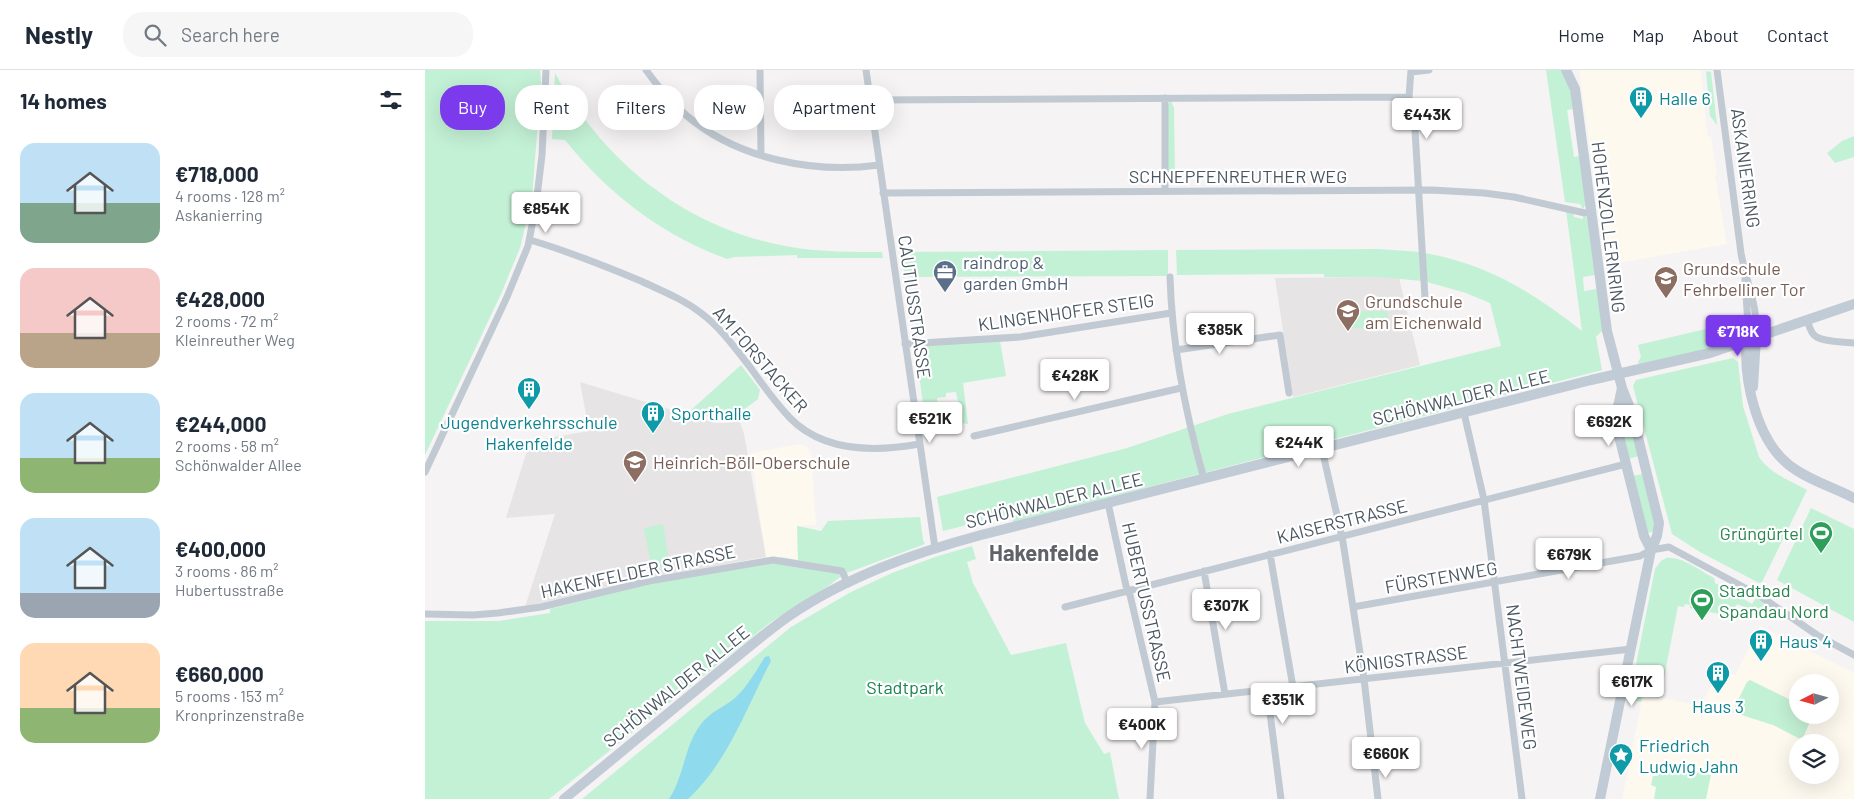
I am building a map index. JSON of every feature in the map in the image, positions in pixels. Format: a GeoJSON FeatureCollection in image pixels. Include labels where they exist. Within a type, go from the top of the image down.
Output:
{"type":"FeatureCollection","features":[{"type":"Feature","properties":{"kind":"main road","name":"HOHENZOLLERNRING"},"geometry":{"type":"LineString","coordinates":[[1566,70],[1575,89],[1607,331],[1622,388],[1631,413],[1659,523],[1657,536],[1651,550]]}},
{"type":"Feature","properties":{"kind":"main road","name":"SCHÖNWALDER ALLEE"},"geometry":{"type":"LineString","coordinates":[[565,799],[776,626],[820,598],[884,567],[935,548],[1618,374],[1710,353],[1854,304]]}},
{"type":"Feature","properties":{"kind":"main road","name":"ASKANIERRING"},"geometry":{"type":"LineString","coordinates":[[1751,340],[1746,367],[1753,398],[1765,435],[1778,455],[1797,471],[1854,498]]}},
{"type":"Feature","properties":{"kind":"main road","name":"HOHENZOLLERNRING"},"geometry":{"type":"LineString","coordinates":[[1622,388],[1615,420],[1644,536],[1651,550]]}},
{"type":"Feature","properties":{"kind":"main road"},"geometry":{"type":"LineString","coordinates":[[1600,799],[1651,550]]}},
{"type":"Feature","properties":{"kind":"street"},"geometry":{"type":"LineString","coordinates":[[425,472],[507,297],[530,240],[542,155],[546,70]]}},
{"type":"Feature","properties":{"kind":"street"},"geometry":{"type":"LineString","coordinates":[[646,70],[666,96],[695,122],[719,137],[778,160],[818,167],[879,165]]}},
{"type":"Feature","properties":{"kind":"street"},"geometry":{"type":"LineString","coordinates":[[760,70],[761,154]]}},
{"type":"Feature","properties":{"kind":"street","name":"CAUTIUSSTRASSE"},"geometry":{"type":"LineString","coordinates":[[866,70],[868,85]]}},
{"type":"Feature","properties":{"kind":"street"},"geometry":{"type":"LineString","coordinates":[[1425,298],[1414,113],[1409,97],[1411,71],[1429,70]]}},
{"type":"Feature","properties":{"kind":"street","name":"ASKANIERRING"},"geometry":{"type":"LineString","coordinates":[[1717,70],[1744,271],[1751,340]]}},
{"type":"Feature","properties":{"kind":"street"},"geometry":{"type":"LineString","coordinates":[[894,100],[1409,97]]}},
{"type":"Feature","properties":{"kind":"street"},"geometry":{"type":"LineString","coordinates":[[1165,98],[1165,191]]}},
{"type":"Feature","properties":{"kind":"street","name":"CAUTIUSSTRASSE"},"geometry":{"type":"LineString","coordinates":[[874,130],[935,548]]}},
{"type":"Feature","properties":{"kind":"street","name":"SCHNEPFENREUTHER WEG"},"geometry":{"type":"LineString","coordinates":[[883,193],[1419,190],[1484,193],[1539,201],[1591,212]]}},
{"type":"Feature","properties":{"kind":"street","name":"AM FORSTACKER"},"geometry":{"type":"LineString","coordinates":[[530,240],[607,267],[673,296],[692,307],[717,327],[729,340],[790,418],[812,434],[830,442],[852,448],[919,444]]}},
{"type":"Feature","properties":{"kind":"street"},"geometry":{"type":"LineString","coordinates":[[1171,277],[1171,313],[1181,388],[1204,479]]}},
{"type":"Feature","properties":{"kind":"street","name":"KLINGENHOFER STEIG"},"geometry":{"type":"LineString","coordinates":[[905,344],[1019,337],[1171,313]]}},
{"type":"Feature","properties":{"kind":"street"},"geometry":{"type":"LineString","coordinates":[[1807,320],[1814,336],[1820,339],[1854,344]]}},
{"type":"Feature","properties":{"kind":"street"},"geometry":{"type":"LineString","coordinates":[[1176,350],[1280,335],[1289,393]]}},
{"type":"Feature","properties":{"kind":"street"},"geometry":{"type":"LineString","coordinates":[[973,436],[1181,388]]}},
{"type":"Feature","properties":{"kind":"street","name":"NACHTWEIDEWEG"},"geometry":{"type":"LineString","coordinates":[[1464,413],[1484,500],[1522,799]]}},
{"type":"Feature","properties":{"kind":"street"},"geometry":{"type":"LineString","coordinates":[[1322,449],[1342,536],[1364,679],[1378,799]]}},
{"type":"Feature","properties":{"kind":"street","name":"KAISERSTRASSE"},"geometry":{"type":"LineString","coordinates":[[1065,607],[1626,464]]}},
{"type":"Feature","properties":{"kind":"street","name":"HUBERTUSSTRASSE"},"geometry":{"type":"LineString","coordinates":[[1109,503],[1126,586],[1155,702],[1150,799]]}},
{"type":"Feature","properties":{"kind":"street"},"geometry":{"type":"LineString","coordinates":[[1651,550],[1669,546],[1760,596],[1817,635],[1854,655]]}},
{"type":"Feature","properties":{"kind":"street","name":"FÜRSTENWEG"},"geometry":{"type":"LineString","coordinates":[[1353,607],[1640,556],[1651,550]]}},
{"type":"Feature","properties":{"kind":"street"},"geometry":{"type":"LineString","coordinates":[[1270,554],[1293,688]]}},
{"type":"Feature","properties":{"kind":"street","name":"HAKENFELDER STRASSE"},"geometry":{"type":"LineString","coordinates":[[425,614],[473,615],[532,608],[649,581],[773,560],[842,571],[848,584]]}},
{"type":"Feature","properties":{"kind":"street"},"geometry":{"type":"LineString","coordinates":[[1205,571],[1225,694]]}},
{"type":"Feature","properties":{"kind":"street","name":"KÖNIGSTRASSE"},"geometry":{"type":"LineString","coordinates":[[1155,702],[1631,649]]}},
{"type":"Feature","properties":{"kind":"street"},"geometry":{"type":"LineString","coordinates":[[1267,690],[1281,799]]}},
{"type":"Feature","properties":{"kind":"shaded area"},"geometry":{"type":"Polygon","coordinates":[[[1579,70],[1701,70],[1708,137],[1711,136],[1717,175],[1715,176],[1727,244],[1606,265],[1579,70]]]}},
{"type":"Feature","properties":{"kind":"shaded area","name":"Grundschule am Eichenwald"},"geometry":{"type":"Polygon","coordinates":[[[1275,278],[1399,278],[1420,365],[1293,397],[1275,278]]]}},
{"type":"Feature","properties":{"kind":"shaded area","name":"Heinrich-Böll-Oberschule"},"geometry":{"type":"Polygon","coordinates":[[[580,382],[715,423],[727,423],[739,419],[744,434],[766,557],[630,581],[525,607],[555,514],[506,518],[530,441],[589,431],[580,382]]]}},
{"type":"Feature","properties":{"kind":"shaded area"},"geometry":{"type":"Polygon","coordinates":[[[800,444],[807,447],[811,453],[816,525],[797,526],[798,560],[766,557],[751,453],[800,444]]]}},
{"type":"Feature","properties":{"kind":"shaded area"},"geometry":{"type":"Polygon","coordinates":[[[1760,626],[1854,673],[1854,799],[1622,799],[1643,694],[1701,706],[1720,668],[1735,675],[1760,626]]]}},
{"type":"Feature","properties":{"kind":"green space"},"geometry":{"type":"Polygon","coordinates":[[[425,70],[540,70],[541,85],[515,85],[515,130],[537,130],[532,198],[520,248],[501,294],[425,455],[425,70]]]}},
{"type":"Feature","properties":{"kind":"green space"},"geometry":{"type":"Polygon","coordinates":[[[1546,70],[1562,70],[1571,90],[1573,109],[1567,110],[1574,157],[1580,156],[1586,204],[1583,209],[1580,204],[1565,202],[1546,70]]]}},
{"type":"Feature","properties":{"kind":"green space"},"geometry":{"type":"Polygon","coordinates":[[[1706,71],[1711,72],[1717,125],[1710,116],[1706,71]]]}},
{"type":"Feature","properties":{"kind":"green space"},"geometry":{"type":"Polygon","coordinates":[[[555,73],[562,85],[554,85],[555,73]]]}},
{"type":"Feature","properties":{"kind":"green space"},"geometry":{"type":"Polygon","coordinates":[[[1171,101],[1174,108],[1175,178],[1171,186],[1167,179],[1167,105],[1171,101]]]}},
{"type":"Feature","properties":{"kind":"green space"},"geometry":{"type":"Polygon","coordinates":[[[588,123],[624,163],[653,187],[684,208],[718,225],[753,238],[791,247],[847,252],[882,252],[883,258],[797,258],[797,255],[735,257],[727,259],[680,238],[638,211],[599,178],[565,140],[552,139],[552,130],[588,130],[588,123]]]}},
{"type":"Feature","properties":{"kind":"green space"},"geometry":{"type":"Polygon","coordinates":[[[1854,136],[1854,157],[1835,163],[1827,153],[1842,141],[1854,136]]]}},
{"type":"Feature","properties":{"kind":"green space"},"geometry":{"type":"Polygon","coordinates":[[[1566,210],[1573,212],[1574,217],[1583,219],[1583,215],[1587,218],[1595,275],[1583,277],[1584,291],[1597,289],[1604,329],[1596,337],[1602,370],[1013,522],[1011,514],[943,531],[937,497],[1127,448],[1228,414],[1501,346],[1490,303],[1466,293],[1427,282],[1425,253],[1448,258],[1489,272],[1527,292],[1582,331],[1566,210]]]}},
{"type":"Feature","properties":{"kind":"green space"},"geometry":{"type":"Polygon","coordinates":[[[1379,249],[1420,252],[1422,281],[1379,277],[1324,277],[1324,274],[1177,275],[1176,250],[1379,249]]]}},
{"type":"Feature","properties":{"kind":"green space"},"geometry":{"type":"Polygon","coordinates":[[[1168,250],[1168,275],[1166,276],[905,277],[902,252],[1168,250]]]}},
{"type":"Feature","properties":{"kind":"green space"},"geometry":{"type":"Polygon","coordinates":[[[1352,311],[1388,311],[1388,328],[1352,328],[1352,311]]]}},
{"type":"Feature","properties":{"kind":"green space"},"geometry":{"type":"Polygon","coordinates":[[[1731,323],[1731,328],[1737,326],[1736,338],[1728,340],[1728,344],[1639,365],[1638,362],[1641,357],[1638,345],[1731,323]]]}},
{"type":"Feature","properties":{"kind":"green space"},"geometry":{"type":"Polygon","coordinates":[[[1000,341],[1006,376],[963,383],[968,424],[961,423],[960,419],[949,421],[947,409],[956,410],[956,407],[959,407],[956,392],[946,393],[946,397],[937,398],[938,410],[924,411],[915,346],[1000,341]]]}},
{"type":"Feature","properties":{"kind":"green space"},"geometry":{"type":"Polygon","coordinates":[[[1733,358],[1738,362],[1743,406],[1759,457],[1768,468],[1807,490],[1762,582],[1759,583],[1700,552],[1672,534],[1633,386],[1636,380],[1733,358]]]}},
{"type":"Feature","properties":{"kind":"green space"},"geometry":{"type":"Polygon","coordinates":[[[741,365],[760,390],[758,399],[740,412],[727,418],[712,417],[690,411],[741,365]]]}},
{"type":"Feature","properties":{"kind":"green space"},"geometry":{"type":"Polygon","coordinates":[[[1628,416],[1639,456],[1628,459],[1618,420],[1628,416]]]}},
{"type":"Feature","properties":{"kind":"green space"},"geometry":{"type":"Polygon","coordinates":[[[1643,474],[1655,531],[1647,533],[1632,476],[1643,474]]]}},
{"type":"Feature","properties":{"kind":"green space","name":"Grüngürtel"},"geometry":{"type":"Polygon","coordinates":[[[1811,508],[1854,529],[1854,622],[1777,580],[1811,508]]]}},
{"type":"Feature","properties":{"kind":"green space"},"geometry":{"type":"Polygon","coordinates":[[[920,517],[925,544],[844,574],[827,587],[771,622],[549,799],[425,799],[425,621],[499,621],[550,613],[550,609],[650,584],[779,563],[780,557],[798,560],[797,526],[821,531],[828,521],[920,517]]]}},
{"type":"Feature","properties":{"kind":"green space"},"geometry":{"type":"Polygon","coordinates":[[[663,524],[670,567],[652,570],[644,528],[663,524]]]}},
{"type":"Feature","properties":{"kind":"green space","name":"Stadtpark"},"geometry":{"type":"Polygon","coordinates":[[[972,546],[976,559],[967,562],[973,583],[1011,655],[1066,643],[1085,723],[1104,754],[1110,752],[1119,799],[582,799],[791,627],[851,592],[892,573],[972,546]]]}},
{"type":"Feature","properties":{"kind":"green space"},"geometry":{"type":"Polygon","coordinates":[[[1666,558],[1678,559],[1691,565],[1714,578],[1715,583],[1752,604],[1756,598],[1765,603],[1768,609],[1764,615],[1737,604],[1729,616],[1690,608],[1690,605],[1685,604],[1684,607],[1678,606],[1660,698],[1643,695],[1641,702],[1629,700],[1655,569],[1666,558]]]}},
{"type":"Feature","properties":{"kind":"green space"},"geometry":{"type":"Polygon","coordinates":[[[1750,680],[1789,699],[1789,724],[1809,724],[1805,734],[1790,734],[1773,725],[1732,712],[1747,682],[1750,680]]]}},
{"type":"Feature","properties":{"kind":"green space"},"geometry":{"type":"Polygon","coordinates":[[[1656,764],[1711,775],[1706,799],[1654,799],[1656,787],[1651,785],[1653,776],[1658,776],[1658,774],[1654,773],[1656,764]]]}},
{"type":"Feature","properties":{"kind":"water"},"geometry":{"type":"Polygon","coordinates":[[[769,656],[771,661],[735,734],[714,768],[688,799],[669,799],[678,781],[691,742],[701,724],[740,693],[765,657],[769,656]]]}},
{"type":"Feature","properties":{"kind":"place","name":"Halle 6"},"geometry":{"type":"Point","coordinates":[1641,119]}},
{"type":"Feature","properties":{"kind":"place","name":"raindrop & garden GmbH"},"geometry":{"type":"Point","coordinates":[945,293]}},
{"type":"Feature","properties":{"kind":"place","name":"Grundschule Fehrbelliner Tor"},"geometry":{"type":"Point","coordinates":[1666,299]}},
{"type":"Feature","properties":{"kind":"place","name":"Grundschule am Eichenwald"},"geometry":{"type":"Point","coordinates":[1348,332]}},
{"type":"Feature","properties":{"kind":"place","name":"Jugendverkehrsschule Hakenfelde"},"geometry":{"type":"Point","coordinates":[529,410]}},
{"type":"Feature","properties":{"kind":"place","name":"Sporthalle"},"geometry":{"type":"Point","coordinates":[653,434]}},
{"type":"Feature","properties":{"kind":"place","name":"Heinrich-Böll-Oberschule"},"geometry":{"type":"Point","coordinates":[635,483]}},
{"type":"Feature","properties":{"kind":"place","name":"Grüngürtel"},"geometry":{"type":"Point","coordinates":[1821,554]}},
{"type":"Feature","properties":{"kind":"place","name":"Stadtbad Spandau Nord"},"geometry":{"type":"Point","coordinates":[1702,621]}},
{"type":"Feature","properties":{"kind":"place","name":"Haus 4"},"geometry":{"type":"Point","coordinates":[1761,662]}},
{"type":"Feature","properties":{"kind":"place","name":"Haus 3"},"geometry":{"type":"Point","coordinates":[1718,694]}},
{"type":"Feature","properties":{"kind":"place","name":"Friedrich Ludwig Jahn"},"geometry":{"type":"Point","coordinates":[1621,776]}},
{"type":"Feature","properties":{"kind":"district","name":"Hakenfelde"},"geometry":{"type":"Point","coordinates":[1044,552]}}]}
